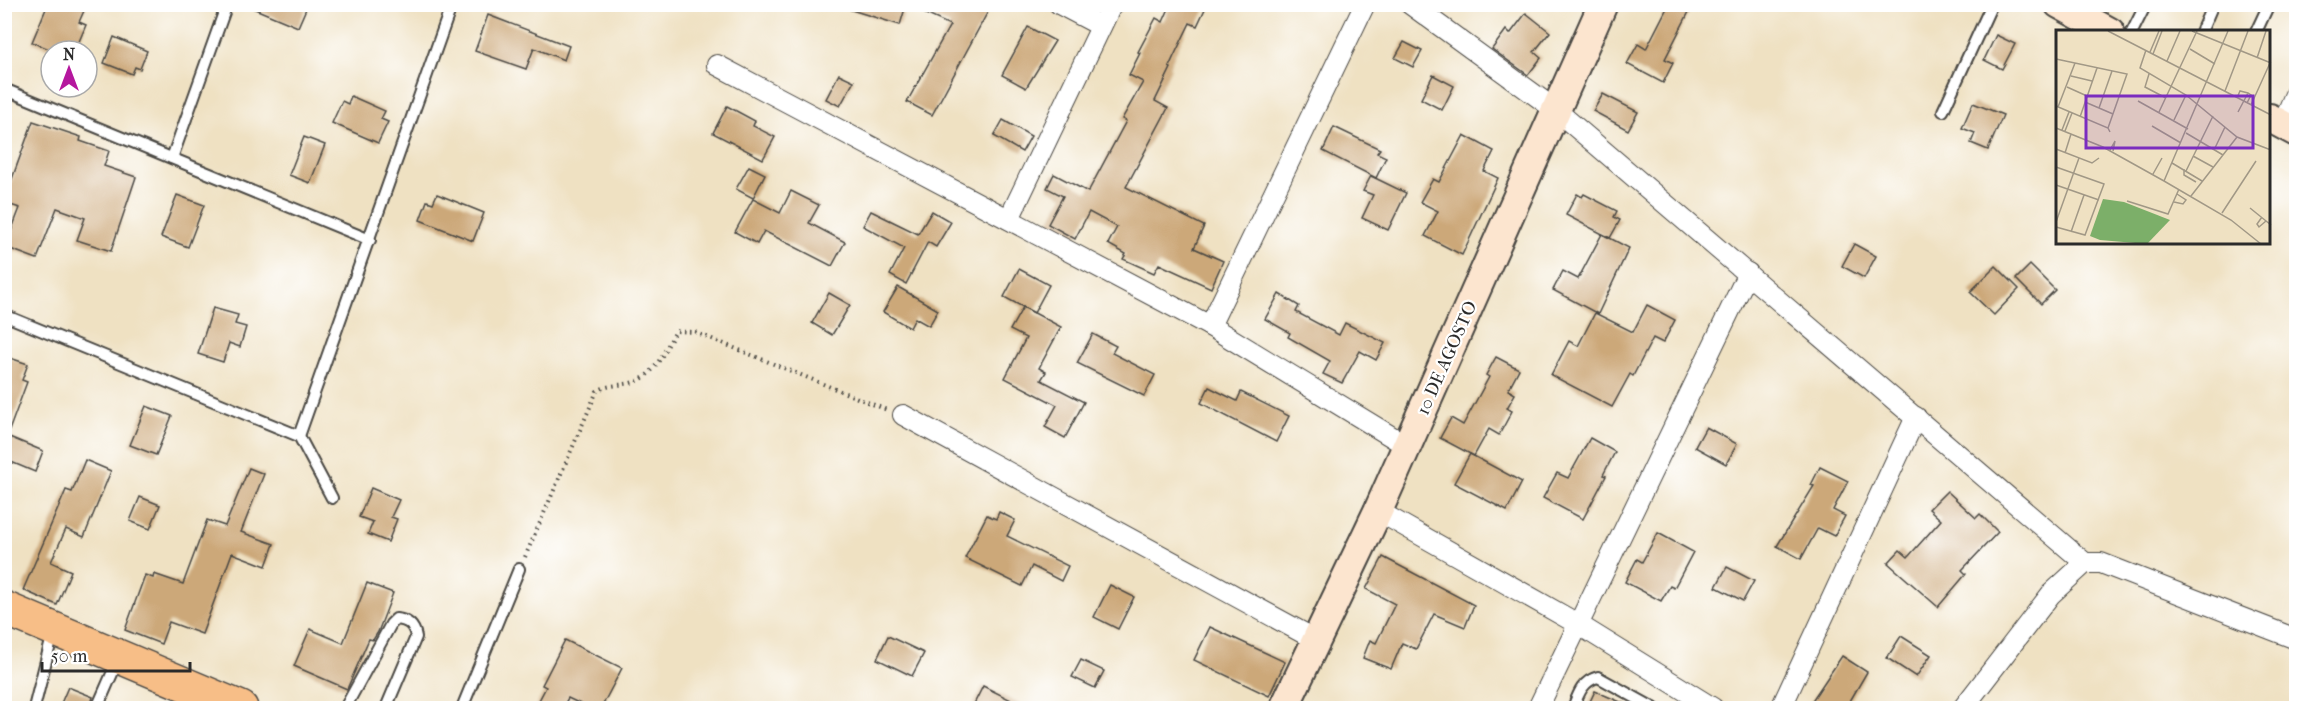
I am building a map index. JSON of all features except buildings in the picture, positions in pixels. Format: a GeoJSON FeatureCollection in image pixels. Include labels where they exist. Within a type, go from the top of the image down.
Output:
{"type":"FeatureCollection","features":[{"type":"Feature","properties":{"kind":"highway"},"geometry":{"type":"LineString","coordinates":[[4,608],[241,708]]}},
{"type":"Feature","properties":{"kind":"street"},"geometry":{"type":"LineString","coordinates":[[1059,4],[1101,26]]}},
{"type":"Feature","properties":{"kind":"street"},"geometry":{"type":"LineString","coordinates":[[1009,219],[1112,4]]}},
{"type":"Feature","properties":{"kind":"street"},"geometry":{"type":"LineString","coordinates":[[1210,326],[1365,4]]}},
{"type":"Feature","properties":{"kind":"street"},"geometry":{"type":"LineString","coordinates":[[1410,4],[1557,111],[2085,563],[2102,563],[2296,639]]}},
{"type":"Feature","properties":{"kind":"street","name":"10 DE AGOSTO"},"geometry":{"type":"LineString","coordinates":[[1284,708],[1378,511],[1603,4]]}},
{"type":"Feature","properties":{"kind":"street"},"geometry":{"type":"LineString","coordinates":[[2059,4],[2097,20]]}},
{"type":"Feature","properties":{"kind":"street"},"geometry":{"type":"LineString","coordinates":[[717,65],[1210,326],[1407,446]]}},
{"type":"Feature","properties":{"kind":"street"},"geometry":{"type":"LineString","coordinates":[[2283,125],[2296,92]]}},
{"type":"Feature","properties":{"kind":"street"},"geometry":{"type":"LineString","coordinates":[[1538,708],[1576,624],[1748,273]]}},
{"type":"Feature","properties":{"kind":"street"},"geometry":{"type":"LineString","coordinates":[[903,415],[1316,640]]}},
{"type":"Feature","properties":{"kind":"street"},"geometry":{"type":"LineString","coordinates":[[1781,708],[1916,417]]}},
{"type":"Feature","properties":{"kind":"street"},"geometry":{"type":"LineString","coordinates":[[1378,511],[1576,624],[1713,708]]}},
{"type":"Feature","properties":{"kind":"street"},"geometry":{"type":"LineString","coordinates":[[1964,708],[2050,594],[2085,563]]}},
{"type":"Feature","properties":{"kind":"lane"},"geometry":{"type":"LineString","coordinates":[[4,9],[6,4]]}},
{"type":"Feature","properties":{"kind":"lane"},"geometry":{"type":"LineString","coordinates":[[172,158],[227,4]]}},
{"type":"Feature","properties":{"kind":"lane"},"geometry":{"type":"LineString","coordinates":[[299,436],[452,4]]}},
{"type":"Feature","properties":{"kind":"lane"},"geometry":{"type":"LineString","coordinates":[[1943,111],[1992,4]]}},
{"type":"Feature","properties":{"kind":"lane"},"geometry":{"type":"LineString","coordinates":[[2133,30],[2146,4]]}},
{"type":"Feature","properties":{"kind":"lane"},"geometry":{"type":"LineString","coordinates":[[2202,30],[2213,4]]}},
{"type":"Feature","properties":{"kind":"lane"},"geometry":{"type":"LineString","coordinates":[[2257,30],[2269,4]]}},
{"type":"Feature","properties":{"kind":"lane"},"geometry":{"type":"LineString","coordinates":[[4,89],[370,240]]}},
{"type":"Feature","properties":{"kind":"lane"},"geometry":{"type":"LineString","coordinates":[[4,315],[299,436],[332,498]]}},
{"type":"Feature","properties":{"kind":"lane"},"geometry":{"type":"LineString","coordinates":[[462,708],[519,569]]}},
{"type":"Feature","properties":{"kind":"lane"},"geometry":{"type":"LineString","coordinates":[[345,708],[390,624],[396,619],[405,620],[411,624],[416,637],[386,708]]}},
{"type":"Feature","properties":{"kind":"lane"},"geometry":{"type":"LineString","coordinates":[[34,708],[53,629]]}},
{"type":"Feature","properties":{"kind":"lane"},"geometry":{"type":"LineString","coordinates":[[97,708],[119,657]]}},
{"type":"Feature","properties":{"kind":"lane"},"geometry":{"type":"LineString","coordinates":[[1573,708],[1582,688],[1591,679],[1598,677],[1654,708]]}},
{"type":"Feature","properties":{"kind":"path"},"geometry":{"type":"LineString","coordinates":[[519,569],[597,391],[607,385],[638,381],[653,370],[676,331],[695,333],[863,402],[903,415]]}}]}
